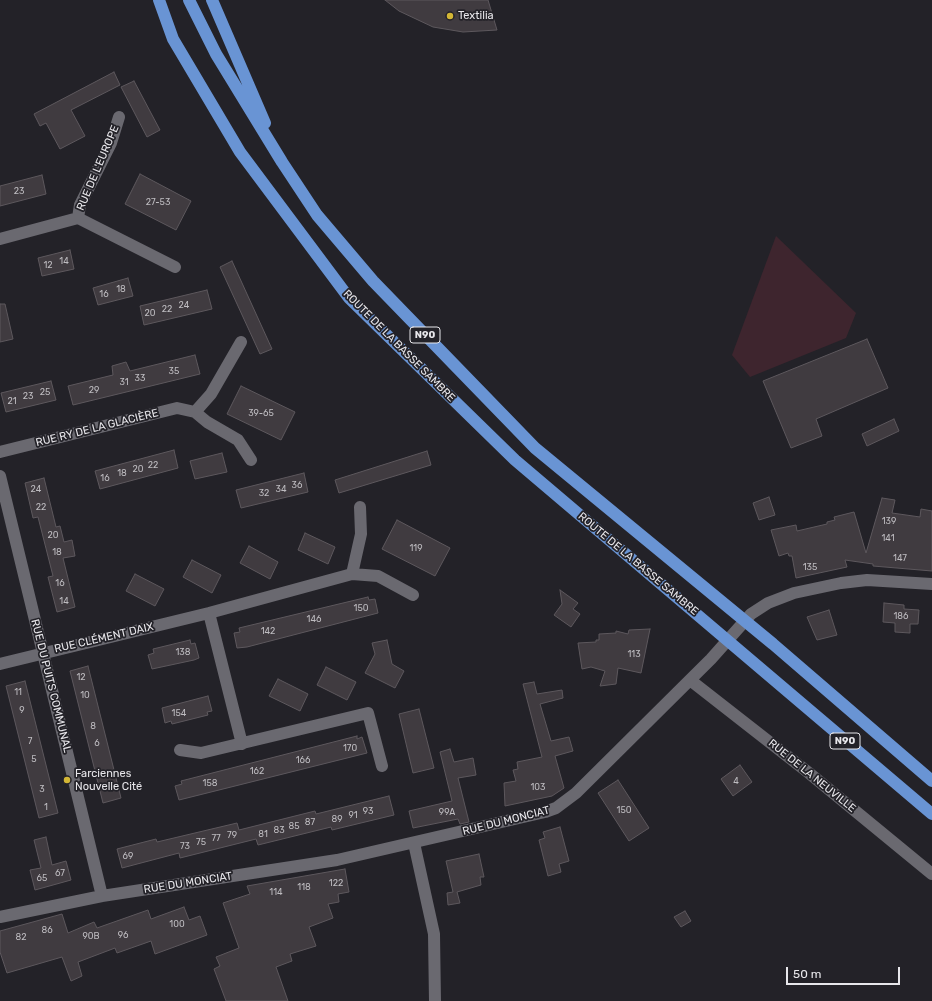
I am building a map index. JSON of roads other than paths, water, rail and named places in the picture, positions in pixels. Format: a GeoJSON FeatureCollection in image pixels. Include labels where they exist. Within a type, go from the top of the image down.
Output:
{"type":"FeatureCollection","features":[{"type":"Feature","properties":{"kind":"highway"},"geometry":{"type":"LineString","coordinates":[[151,0],[173,39]]}},
{"type":"Feature","properties":{"kind":"highway","name":"ROUTE DE LA BASSE SAMBRE"},"geometry":{"type":"LineString","coordinates":[[159,0],[173,39],[240,152],[349,298],[515,460],[932,814]]}},
{"type":"Feature","properties":{"kind":"highway","name":"ROUTE DE LA BASSE SAMBRE"},"geometry":{"type":"LineString","coordinates":[[189,0],[216,54],[282,162],[317,215],[373,281],[534,448],[773,644],[932,781]]}},
{"type":"Feature","properties":{"kind":"highway"},"geometry":{"type":"LineString","coordinates":[[212,0],[282,162]]}},
{"type":"Feature","properties":{"kind":"street","name":"RUE DE L'EUROPE"},"geometry":{"type":"LineString","coordinates":[[78,218],[80,205],[111,143],[119,117]]}},
{"type":"Feature","properties":{"kind":"street","name":"RUE DE L'EUROPE"},"geometry":{"type":"LineString","coordinates":[[0,239],[78,218],[175,267]]}},
{"type":"Feature","properties":{"kind":"street"},"geometry":{"type":"LineString","coordinates":[[195,412],[211,394],[240,342]]}},
{"type":"Feature","properties":{"kind":"street","name":"RUE RY DE LA GLACIÈRE"},"geometry":{"type":"LineString","coordinates":[[0,452],[177,408],[195,412],[207,422],[238,440],[251,460]]}},
{"type":"Feature","properties":{"kind":"street","name":"RUE DU PUITS COMMUNAL"},"geometry":{"type":"LineString","coordinates":[[0,476],[102,896]]}},
{"type":"Feature","properties":{"kind":"street"},"geometry":{"type":"LineString","coordinates":[[352,574],[361,534],[360,507]]}},
{"type":"Feature","properties":{"kind":"street","name":"RUE CLÉMENT DAIX"},"geometry":{"type":"LineString","coordinates":[[0,664],[43,652],[209,613],[352,574],[378,576],[413,595]]}},
{"type":"Feature","properties":{"kind":"street","name":"RUE DU MONCIAT"},"geometry":{"type":"LineString","coordinates":[[0,917],[102,896],[337,860],[532,816],[556,808],[576,793],[690,680],[751,614],[768,603],[794,593],[841,583],[873,580],[932,584]]}},
{"type":"Feature","properties":{"kind":"street"},"geometry":{"type":"LineString","coordinates":[[209,613],[242,744]]}},
{"type":"Feature","properties":{"kind":"street","name":"RUE DE LA NEUVILLE"},"geometry":{"type":"LineString","coordinates":[[690,680],[809,773],[932,874]]}},
{"type":"Feature","properties":{"kind":"street"},"geometry":{"type":"LineString","coordinates":[[180,750],[201,754],[368,713],[382,766]]}},
{"type":"Feature","properties":{"kind":"street"},"geometry":{"type":"LineString","coordinates":[[414,843],[434,934],[435,1001]]}},
{"type":"Feature","properties":{"kind":"place","name":"Textilia"},"geometry":{"type":"Point","coordinates":[450,16]}},
{"type":"Feature","properties":{"kind":"place","name":"Farciennes Nouvelle Cité"},"geometry":{"type":"Point","coordinates":[67,780]}}]}
